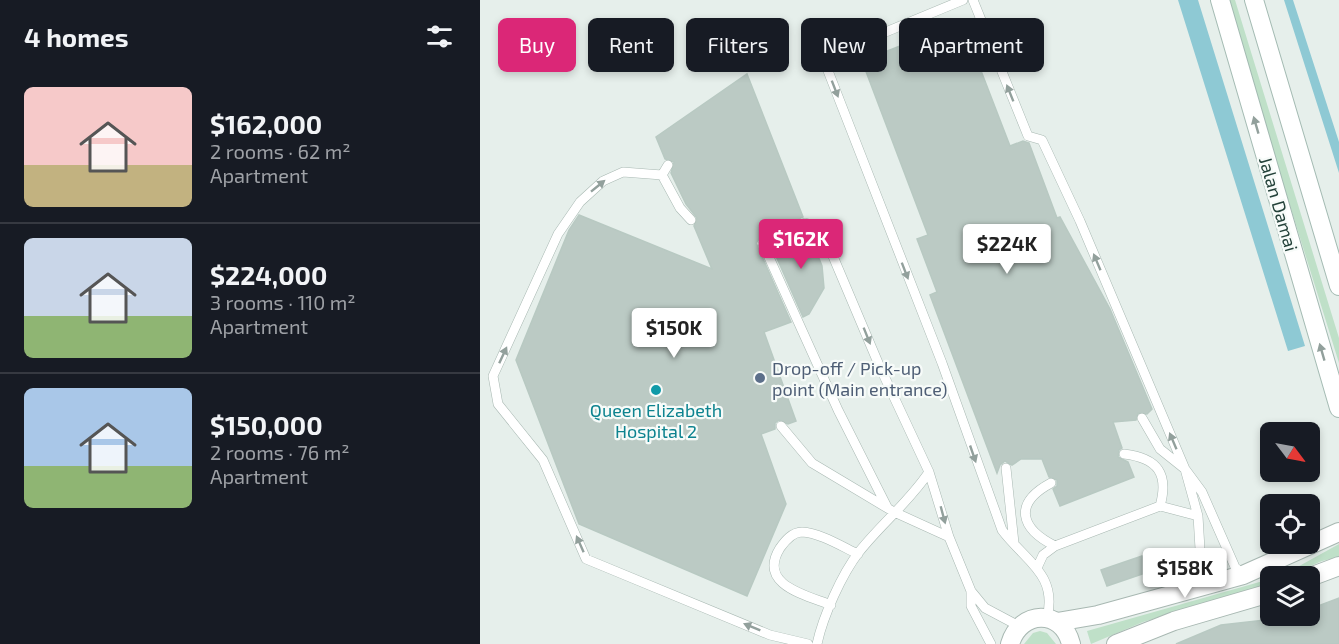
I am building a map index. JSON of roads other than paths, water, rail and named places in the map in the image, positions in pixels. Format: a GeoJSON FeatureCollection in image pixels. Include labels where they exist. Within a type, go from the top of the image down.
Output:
{"type":"FeatureCollection","features":[{"type":"Feature","properties":{"kind":"main road","name":"Jalan Damai"},"geometry":{"type":"LineString","coordinates":[[1220,0],[1339,408]]}},
{"type":"Feature","properties":{"kind":"main road","name":"Jalan Damai"},"geometry":{"type":"LineString","coordinates":[[1254,0],[1339,286]]}},
{"type":"Feature","properties":{"kind":"main road"},"geometry":{"type":"LineString","coordinates":[[1010,644],[1019,626],[1037,617],[1052,620],[1098,615],[1243,575],[1339,532]]}},
{"type":"Feature","properties":{"kind":"main road"},"geometry":{"type":"LineString","coordinates":[[1320,573],[1339,566]]}},
{"type":"Feature","properties":{"kind":"main road"},"geometry":{"type":"LineString","coordinates":[[1116,644],[1174,621],[1260,596]]}},
{"type":"Feature","properties":{"kind":"main road"},"geometry":{"type":"LineString","coordinates":[[1052,620],[1064,628],[1071,644]]}},
{"type":"Feature","properties":{"kind":"lane"},"geometry":{"type":"LineString","coordinates":[[963,0],[823,58],[942,363],[1002,530],[1014,546],[1037,568],[1046,582],[1052,600],[1052,620]]}},
{"type":"Feature","properties":{"kind":"lane"},"geometry":{"type":"LineString","coordinates":[[974,0],[1028,136],[1042,140],[1185,469],[1198,516],[1200,549],[1186,590]]}},
{"type":"Feature","properties":{"kind":"lane"},"geometry":{"type":"LineString","coordinates":[[662,175],[668,165]]}},
{"type":"Feature","properties":{"kind":"lane"},"geometry":{"type":"LineString","coordinates":[[662,175],[623,172],[603,181],[580,202],[558,234],[493,376],[498,404],[543,460],[586,559],[771,635],[808,644]]}},
{"type":"Feature","properties":{"kind":"lane"},"geometry":{"type":"LineString","coordinates":[[662,175],[680,208],[691,220]]}},
{"type":"Feature","properties":{"kind":"lane"},"geometry":{"type":"LineString","coordinates":[[890,510],[838,410],[763,244],[805,223],[817,226],[824,235],[879,365],[929,472],[949,537],[971,591],[985,608],[1019,626]]}},
{"type":"Feature","properties":{"kind":"lane"},"geometry":{"type":"LineString","coordinates":[[1142,418],[1160,448],[1185,469],[1202,492],[1235,567],[1243,575]]}},
{"type":"Feature","properties":{"kind":"lane"},"geometry":{"type":"LineString","coordinates":[[782,426],[812,463],[890,510],[949,537]]}},
{"type":"Feature","properties":{"kind":"lane"},"geometry":{"type":"LineString","coordinates":[[1124,454],[1150,460],[1163,475],[1165,489],[1160,506]]}},
{"type":"Feature","properties":{"kind":"lane"},"geometry":{"type":"LineString","coordinates":[[1006,468],[1014,546]]}},
{"type":"Feature","properties":{"kind":"lane"},"geometry":{"type":"LineString","coordinates":[[817,644],[821,627],[831,605],[858,554],[890,510],[915,492],[929,472]]}},
{"type":"Feature","properties":{"kind":"lane"},"geometry":{"type":"LineString","coordinates":[[1051,483],[1038,490],[1028,500],[1026,513],[1028,526],[1036,536],[1055,546]]}},
{"type":"Feature","properties":{"kind":"lane"},"geometry":{"type":"LineString","coordinates":[[1037,568],[1043,555],[1055,546],[1160,506],[1198,516]]}},
{"type":"Feature","properties":{"kind":"lane"},"geometry":{"type":"LineString","coordinates":[[831,605],[785,586],[777,578],[774,568],[778,550],[787,538],[799,532],[810,533],[858,554]]}},
{"type":"Feature","properties":{"kind":"lane"},"geometry":{"type":"LineString","coordinates":[[971,591],[971,606],[992,644]]}},
{"type":"Feature","properties":{"kind":"water"},"geometry":{"type":"Polygon","coordinates":[[[1178,0],[1198,0],[1305,346],[1288,351],[1178,0]]]}},
{"type":"Feature","properties":{"kind":"water"},"geometry":{"type":"Polygon","coordinates":[[[1284,0],[1293,0],[1339,142],[1339,173],[1284,0]]]}},
{"type":"Feature","properties":{"kind":"place","name":"Drop-off / Pick-up point (Main entrance)"},"geometry":{"type":"Point","coordinates":[760,378]}},
{"type":"Feature","properties":{"kind":"place","name":"Queen Elizabeth Hospital 2"},"geometry":{"type":"Point","coordinates":[656,390]}}]}
